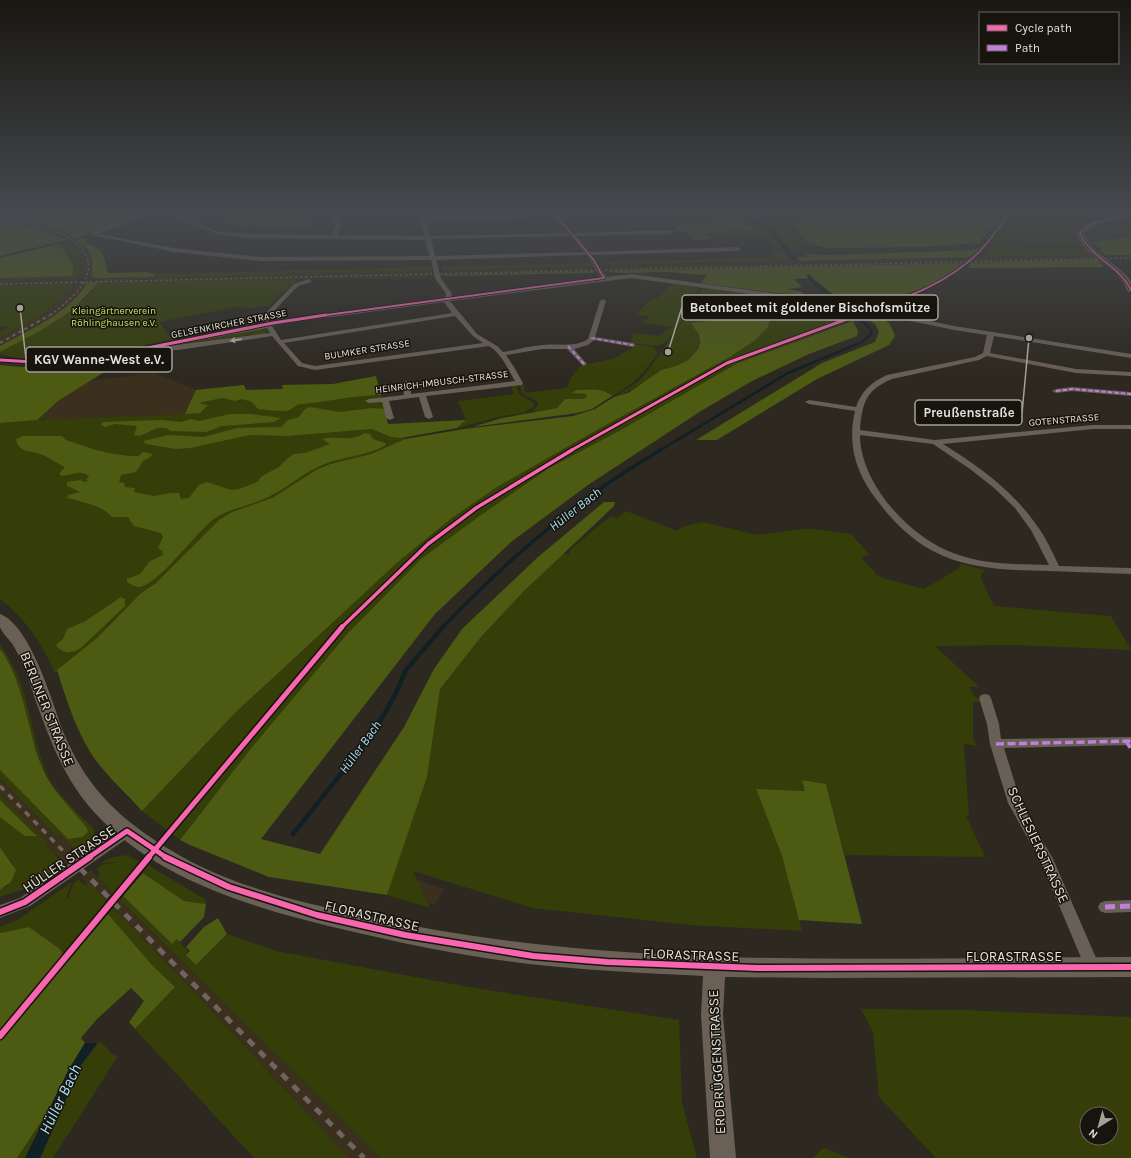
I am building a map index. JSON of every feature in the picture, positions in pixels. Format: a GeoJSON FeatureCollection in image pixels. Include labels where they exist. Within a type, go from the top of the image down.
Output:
{"type":"FeatureCollection","features":[{"type":"Feature","properties":{"kind":"main road"},"geometry":{"type":"LineString","coordinates":[[1111,266],[1124,277],[1131,290]]}},
{"type":"Feature","properties":{"kind":"main road","name":"BERLINER STRASSE"},"geometry":{"type":"LineString","coordinates":[[0,619],[8,627],[25,651],[38,680],[51,720],[76,777],[90,796],[127,832],[173,862],[212,880],[257,896]]}},
{"type":"Feature","properties":{"kind":"main road","name":"FLORASTRASSE"},"geometry":{"type":"LineString","coordinates":[[257,896],[372,929],[481,949],[582,960],[714,967],[1131,967]]}},
{"type":"Feature","properties":{"kind":"main road","name":"ERDBRÜGGENSTRASSE"},"geometry":{"type":"LineString","coordinates":[[714,967],[712,1015],[723,1158]]}},
{"type":"Feature","properties":{"kind":"street","name":"HEINRICH-IMBUSCH-STRASSE"},"geometry":{"type":"LineString","coordinates":[[369,401],[519,382],[501,354],[490,344],[475,335],[447,303],[449,294],[438,278],[435,266]]}},
{"type":"Feature","properties":{"kind":"street"},"geometry":{"type":"LineString","coordinates":[[597,266],[604,278]]}},
{"type":"Feature","properties":{"kind":"street","name":"GELSENKIRCHER STRASSE"},"geometry":{"type":"LineString","coordinates":[[0,360],[34,363],[70,361],[163,345],[268,324],[624,276],[643,277],[827,302],[991,334],[1131,356]]}},
{"type":"Feature","properties":{"kind":"street"},"geometry":{"type":"LineString","coordinates":[[268,324],[264,320],[265,315],[296,285],[310,280]]}},
{"type":"Feature","properties":{"kind":"street"},"geometry":{"type":"LineString","coordinates":[[501,354],[541,347],[585,344],[591,338],[603,301]]}},
{"type":"Feature","properties":{"kind":"street"},"geometry":{"type":"LineString","coordinates":[[279,342],[457,314]]}},
{"type":"Feature","properties":{"kind":"street","name":"BULMKER STRASSE"},"geometry":{"type":"LineString","coordinates":[[268,324],[279,342],[300,365],[309,368],[490,344]]}},
{"type":"Feature","properties":{"kind":"street","name":"GELSENKIRCHER STRASSE"},"geometry":{"type":"LineString","coordinates":[[163,345],[178,348],[274,334]]}},
{"type":"Feature","properties":{"kind":"street"},"geometry":{"type":"LineString","coordinates":[[986,354],[991,334]]}},
{"type":"Feature","properties":{"kind":"street"},"geometry":{"type":"LineString","coordinates":[[591,338],[633,345]]}},
{"type":"Feature","properties":{"kind":"street"},"geometry":{"type":"LineString","coordinates":[[568,346],[584,364]]}},
{"type":"Feature","properties":{"kind":"street"},"geometry":{"type":"LineString","coordinates":[[1131,374],[1096,374],[1065,370],[986,354],[966,363],[884,379],[870,390],[862,399],[857,409],[856,432],[857,451],[865,475],[873,489],[899,521],[931,546],[958,559],[981,565],[1131,571]]}},
{"type":"Feature","properties":{"kind":"street"},"geometry":{"type":"LineString","coordinates":[[406,383],[408,396]]}},
{"type":"Feature","properties":{"kind":"street"},"geometry":{"type":"LineString","coordinates":[[1056,392],[1072,390],[1131,394]]}},
{"type":"Feature","properties":{"kind":"street"},"geometry":{"type":"LineString","coordinates":[[422,395],[429,417]]}},
{"type":"Feature","properties":{"kind":"street"},"geometry":{"type":"LineString","coordinates":[[386,399],[390,418]]}},
{"type":"Feature","properties":{"kind":"street"},"geometry":{"type":"LineString","coordinates":[[809,402],[857,409]]}},
{"type":"Feature","properties":{"kind":"street","name":"GOTENSTRASSE"},"geometry":{"type":"LineString","coordinates":[[856,432],[935,442],[1093,427],[1131,427]]}},
{"type":"Feature","properties":{"kind":"street"},"geometry":{"type":"LineString","coordinates":[[935,442],[978,470],[1016,504],[1035,530],[1056,569]]}},
{"type":"Feature","properties":{"kind":"street","name":"SCHLESIERSTRASSE"},"geometry":{"type":"LineString","coordinates":[[986,698],[993,724],[996,744],[1015,803],[1046,859],[1092,967]]}},
{"type":"Feature","properties":{"kind":"street"},"geometry":{"type":"LineString","coordinates":[[996,744],[1129,744]]}},
{"type":"Feature","properties":{"kind":"street","name":"HÜLLER STRASSE"},"geometry":{"type":"LineString","coordinates":[[0,912],[24,902],[127,832]]}},
{"type":"Feature","properties":{"kind":"street"},"geometry":{"type":"LineString","coordinates":[[1105,907],[1131,906]]}},
{"type":"Feature","properties":{"kind":"shaded area"},"geometry":{"type":"Polygon","coordinates":[[[80,266],[93,266],[93,270],[89,278],[78,278],[80,266]]]}},
{"type":"Feature","properties":{"kind":"shaded area"},"geometry":{"type":"Polygon","coordinates":[[[593,266],[594,271],[442,275],[442,270],[593,266]]]}},
{"type":"Feature","properties":{"kind":"shaded area"},"geometry":{"type":"Polygon","coordinates":[[[604,266],[809,266],[606,271],[604,266]]]}},
{"type":"Feature","properties":{"kind":"shaded area"},"geometry":{"type":"Polygon","coordinates":[[[432,270],[432,275],[87,283],[89,278],[432,270]]]}},
{"type":"Feature","properties":{"kind":"shaded area"},"geometry":{"type":"Polygon","coordinates":[[[78,278],[76,283],[87,283],[78,295],[58,313],[40,325],[0,346],[0,338],[42,315],[60,300],[75,283],[0,285],[0,280],[78,278]]]}},
{"type":"Feature","properties":{"kind":"shaded area"},"geometry":{"type":"Polygon","coordinates":[[[153,373],[196,390],[185,414],[37,420],[58,401],[90,381],[153,373]]]}},
{"type":"Feature","properties":{"kind":"shaded area"},"geometry":{"type":"Polygon","coordinates":[[[0,778],[57,836],[60,834],[73,847],[70,849],[77,857],[67,864],[44,844],[47,842],[0,795],[0,778]]]}},
{"type":"Feature","properties":{"kind":"shaded area"},"geometry":{"type":"Polygon","coordinates":[[[91,870],[113,894],[107,902],[80,877],[91,870]]]}},
{"type":"Feature","properties":{"kind":"shaded area"},"geometry":{"type":"Polygon","coordinates":[[[412,878],[444,889],[434,905],[403,894],[412,878]]]}},
{"type":"Feature","properties":{"kind":"shaded area"},"geometry":{"type":"Polygon","coordinates":[[[120,900],[381,1158],[349,1158],[182,979],[113,908],[120,900]]]}},
{"type":"Feature","properties":{"kind":"green space"},"geometry":{"type":"Polygon","coordinates":[[[0,266],[73,266],[72,276],[0,278],[0,266]]]}},
{"type":"Feature","properties":{"kind":"green space"},"geometry":{"type":"Polygon","coordinates":[[[73,266],[79,266],[78,278],[0,280],[0,278],[71,276],[73,266]]]}},
{"type":"Feature","properties":{"kind":"green space"},"geometry":{"type":"Polygon","coordinates":[[[92,266],[106,266],[108,273],[146,272],[155,274],[154,277],[96,278],[91,276],[92,266]]]}},
{"type":"Feature","properties":{"kind":"green space"},"geometry":{"type":"Polygon","coordinates":[[[478,266],[591,266],[442,270],[442,267],[478,266]]]}},
{"type":"Feature","properties":{"kind":"green space"},"geometry":{"type":"Polygon","coordinates":[[[829,266],[961,266],[939,281],[875,307],[844,303],[809,275],[806,275],[809,278],[794,279],[802,287],[787,289],[802,292],[807,297],[701,283],[707,275],[670,272],[628,273],[606,271],[829,266]]]}},
{"type":"Feature","properties":{"kind":"green space"},"geometry":{"type":"Polygon","coordinates":[[[969,266],[1104,267],[968,268],[969,266]]]}},
{"type":"Feature","properties":{"kind":"green space"},"geometry":{"type":"Polygon","coordinates":[[[430,267],[432,270],[154,277],[155,274],[430,267]]]}},
{"type":"Feature","properties":{"kind":"green space"},"geometry":{"type":"Polygon","coordinates":[[[594,271],[594,273],[442,275],[594,271]]]}},
{"type":"Feature","properties":{"kind":"green space"},"geometry":{"type":"Polygon","coordinates":[[[431,275],[424,278],[321,279],[321,278],[431,275]]]}},
{"type":"Feature","properties":{"kind":"green space","name":"Kleingärtnerverein Röhlinghausen e.V."},"geometry":{"type":"Polygon","coordinates":[[[318,278],[297,280],[268,306],[259,306],[257,308],[236,307],[159,322],[172,339],[108,353],[64,359],[42,360],[0,354],[0,352],[40,331],[85,299],[99,282],[318,278]]]}},
{"type":"Feature","properties":{"kind":"green space"},"geometry":{"type":"Polygon","coordinates":[[[99,282],[72,310],[40,331],[0,352],[0,346],[48,320],[70,304],[87,283],[99,282]]]}},
{"type":"Feature","properties":{"kind":"green space"},"geometry":{"type":"Polygon","coordinates":[[[76,283],[60,300],[42,315],[0,338],[0,332],[9,327],[0,326],[0,285],[76,283]]]}},
{"type":"Feature","properties":{"kind":"green space"},"geometry":{"type":"Polygon","coordinates":[[[672,284],[699,288],[695,293],[694,305],[666,342],[657,346],[631,343],[633,333],[659,336],[672,327],[642,323],[650,316],[635,315],[652,299],[656,299],[672,284]]]}},
{"type":"Feature","properties":{"kind":"green space"},"geometry":{"type":"Polygon","coordinates":[[[704,288],[835,307],[853,321],[738,363],[619,431],[549,468],[478,517],[421,559],[348,633],[252,747],[180,840],[142,811],[235,713],[399,561],[452,518],[497,487],[728,358],[770,321],[761,316],[736,315],[698,322],[691,325],[699,337],[699,343],[694,354],[683,363],[663,369],[632,389],[614,397],[638,382],[647,372],[683,321],[698,304],[700,299],[699,292],[704,288]]]}},
{"type":"Feature","properties":{"kind":"green space"},"geometry":{"type":"Polygon","coordinates":[[[871,314],[884,319],[891,327],[895,336],[889,345],[817,379],[717,440],[696,440],[822,363],[875,342],[879,332],[875,324],[866,318],[871,314]]]}},
{"type":"Feature","properties":{"kind":"green space"},"geometry":{"type":"Polygon","coordinates":[[[749,316],[762,316],[770,321],[767,328],[754,341],[728,358],[497,487],[452,518],[399,561],[235,713],[142,811],[107,774],[94,757],[75,722],[57,670],[97,638],[140,594],[156,583],[219,520],[232,512],[272,498],[318,469],[330,464],[371,454],[405,439],[464,429],[573,416],[595,409],[614,397],[628,393],[661,370],[676,366],[688,360],[698,349],[700,342],[699,335],[691,323],[749,316]]]}},
{"type":"Feature","properties":{"kind":"green space"},"geometry":{"type":"Polygon","coordinates":[[[853,321],[858,331],[857,336],[809,354],[752,381],[701,411],[588,485],[511,542],[435,614],[261,839],[320,854],[404,727],[434,669],[462,629],[538,557],[604,502],[615,502],[614,506],[524,591],[481,637],[440,689],[427,777],[387,895],[269,877],[180,840],[252,747],[348,633],[421,559],[478,517],[549,468],[619,431],[738,363],[853,321]]]}},
{"type":"Feature","properties":{"kind":"green space"},"geometry":{"type":"Polygon","coordinates":[[[262,328],[266,329],[267,334],[253,337],[249,335],[174,346],[262,328]]]}},
{"type":"Feature","properties":{"kind":"green space"},"geometry":{"type":"Polygon","coordinates":[[[637,345],[653,347],[658,353],[638,378],[612,396],[600,390],[576,390],[579,394],[586,394],[588,397],[583,399],[565,399],[557,408],[532,412],[538,405],[538,402],[522,393],[520,385],[524,385],[525,393],[567,388],[571,378],[580,366],[615,358],[637,345]]]}},
{"type":"Feature","properties":{"kind":"green space"},"geometry":{"type":"Polygon","coordinates":[[[119,358],[117,364],[58,401],[38,420],[185,414],[196,390],[244,385],[246,390],[283,389],[282,385],[333,384],[376,376],[388,424],[405,439],[371,454],[325,465],[272,498],[232,512],[219,520],[156,583],[140,594],[97,638],[55,673],[32,632],[17,614],[0,599],[0,365],[45,367],[89,363],[119,358]]]}},
{"type":"Feature","properties":{"kind":"green space"},"geometry":{"type":"Polygon","coordinates":[[[119,358],[117,364],[58,401],[37,420],[0,423],[0,365],[45,367],[89,363],[119,358]]]}},
{"type":"Feature","properties":{"kind":"green space"},"geometry":{"type":"Polygon","coordinates":[[[376,376],[381,395],[361,396],[300,404],[286,411],[258,409],[252,402],[242,399],[235,401],[223,398],[202,402],[200,404],[208,405],[200,413],[185,414],[196,390],[244,385],[246,390],[283,389],[282,385],[333,384],[376,376]]]}},
{"type":"Feature","properties":{"kind":"green space"},"geometry":{"type":"Polygon","coordinates":[[[511,386],[516,386],[520,395],[533,402],[534,406],[524,413],[503,416],[457,428],[466,420],[458,401],[514,394],[511,386]]]}},
{"type":"Feature","properties":{"kind":"green space"},"geometry":{"type":"Polygon","coordinates":[[[576,390],[600,390],[612,396],[592,409],[577,413],[472,427],[502,418],[557,408],[565,399],[583,399],[587,397],[586,394],[572,393],[576,390]]]}},
{"type":"Feature","properties":{"kind":"green space"},"geometry":{"type":"Polygon","coordinates":[[[310,407],[339,412],[373,408],[384,409],[388,424],[466,420],[457,428],[401,438],[391,437],[372,429],[287,436],[250,435],[190,448],[176,449],[146,444],[143,441],[169,435],[203,437],[237,428],[281,427],[288,420],[299,417],[305,409],[310,407]]]}},
{"type":"Feature","properties":{"kind":"green space"},"geometry":{"type":"Polygon","coordinates":[[[230,414],[251,414],[281,418],[274,422],[222,426],[206,432],[171,431],[166,428],[157,428],[140,436],[134,435],[137,426],[115,424],[105,427],[101,425],[103,422],[162,420],[181,422],[191,419],[199,421],[230,414]]]}},
{"type":"Feature","properties":{"kind":"green space"},"geometry":{"type":"Polygon","coordinates":[[[364,433],[370,434],[373,439],[385,443],[386,445],[379,449],[333,461],[318,467],[270,496],[234,509],[214,519],[155,578],[146,585],[138,587],[127,582],[127,579],[140,574],[150,561],[163,555],[162,551],[158,548],[163,537],[161,533],[134,526],[128,517],[112,517],[104,510],[96,506],[67,498],[68,495],[80,492],[67,486],[67,482],[80,480],[85,482],[88,481],[86,480],[89,476],[79,473],[62,476],[59,474],[65,467],[43,455],[22,449],[17,444],[16,439],[23,436],[62,436],[66,440],[114,454],[139,456],[143,452],[153,454],[143,461],[136,472],[121,475],[119,482],[124,483],[125,487],[135,488],[134,492],[154,496],[179,493],[181,499],[189,498],[199,485],[207,482],[231,490],[239,489],[257,482],[262,476],[279,467],[294,454],[305,453],[330,444],[322,439],[354,438],[364,433]]]}},
{"type":"Feature","properties":{"kind":"green space"},"geometry":{"type":"Polygon","coordinates":[[[626,511],[677,531],[682,527],[703,522],[757,535],[801,529],[816,529],[851,534],[870,555],[862,556],[877,575],[882,578],[924,589],[958,569],[961,564],[985,570],[980,576],[994,606],[1111,616],[1131,650],[1014,645],[935,646],[978,686],[970,687],[972,693],[981,702],[973,702],[973,738],[977,746],[964,745],[969,816],[966,816],[985,857],[845,855],[826,784],[802,780],[806,791],[756,789],[782,856],[802,931],[690,925],[533,908],[413,871],[430,908],[387,895],[427,777],[440,689],[481,637],[524,591],[563,553],[568,555],[572,548],[611,516],[617,518],[626,511]]]}},
{"type":"Feature","properties":{"kind":"green space"},"geometry":{"type":"Polygon","coordinates":[[[121,597],[125,599],[125,606],[80,649],[72,652],[65,652],[56,645],[63,639],[67,629],[84,622],[121,597]]]}},
{"type":"Feature","properties":{"kind":"green space"},"geometry":{"type":"Polygon","coordinates":[[[0,644],[21,684],[39,751],[51,780],[42,766],[29,728],[18,684],[0,649],[0,644]]]}},
{"type":"Feature","properties":{"kind":"green space"},"geometry":{"type":"Polygon","coordinates":[[[0,649],[15,676],[42,767],[56,792],[87,828],[88,832],[82,837],[68,839],[0,770],[0,649]]]}},
{"type":"Feature","properties":{"kind":"green space"},"geometry":{"type":"Polygon","coordinates":[[[0,770],[68,839],[65,804],[51,782],[62,796],[94,829],[94,840],[88,849],[92,835],[86,849],[79,853],[60,834],[57,836],[0,778],[0,770]]]}},
{"type":"Feature","properties":{"kind":"green space"},"geometry":{"type":"Polygon","coordinates":[[[802,780],[826,784],[862,924],[799,920],[782,856],[756,789],[805,791],[802,780]]]}},
{"type":"Feature","properties":{"kind":"green space"},"geometry":{"type":"Polygon","coordinates":[[[0,795],[47,842],[45,844],[64,864],[58,868],[40,869],[58,869],[34,886],[0,897],[0,890],[8,886],[12,863],[0,847],[0,817],[37,835],[0,800],[0,795]]]}},
{"type":"Feature","properties":{"kind":"green space"},"geometry":{"type":"Polygon","coordinates":[[[0,800],[37,836],[25,836],[0,817],[0,800]]]}},
{"type":"Feature","properties":{"kind":"green space"},"geometry":{"type":"Polygon","coordinates":[[[0,847],[16,870],[11,882],[0,890],[0,847]]]}},
{"type":"Feature","properties":{"kind":"green space"},"geometry":{"type":"Polygon","coordinates":[[[127,855],[140,862],[113,894],[97,876],[100,874],[96,869],[101,865],[120,862],[100,863],[109,858],[127,855]]]}},
{"type":"Feature","properties":{"kind":"green space"},"geometry":{"type":"Polygon","coordinates":[[[148,865],[206,900],[206,904],[184,901],[143,873],[148,865]]]}},
{"type":"Feature","properties":{"kind":"green space"},"geometry":{"type":"Polygon","coordinates":[[[143,873],[184,901],[206,904],[204,917],[180,942],[177,939],[172,944],[123,896],[143,873]]]}},
{"type":"Feature","properties":{"kind":"green space"},"geometry":{"type":"Polygon","coordinates":[[[79,880],[85,885],[88,883],[107,902],[63,954],[60,949],[29,927],[0,933],[0,927],[19,919],[72,882],[66,898],[68,898],[74,883],[79,880]]]}},
{"type":"Feature","properties":{"kind":"green space"},"geometry":{"type":"Polygon","coordinates":[[[123,896],[171,944],[177,939],[190,954],[196,965],[227,934],[276,951],[469,987],[679,1020],[682,1103],[697,1158],[381,1158],[120,900],[123,896]]]}},
{"type":"Feature","properties":{"kind":"green space"},"geometry":{"type":"Polygon","coordinates":[[[113,908],[182,979],[349,1158],[254,1158],[135,1029],[175,987],[152,965],[108,914],[113,908]]]}},
{"type":"Feature","properties":{"kind":"green space"},"geometry":{"type":"Polygon","coordinates":[[[108,914],[152,965],[175,987],[135,1029],[129,1022],[144,1001],[131,988],[97,1019],[81,1038],[85,1043],[69,1069],[47,1113],[17,1158],[0,1158],[0,1041],[108,914]]]}},
{"type":"Feature","properties":{"kind":"green space"},"geometry":{"type":"Polygon","coordinates":[[[218,918],[227,934],[196,965],[186,955],[190,951],[186,947],[204,927],[218,918]]]}},
{"type":"Feature","properties":{"kind":"green space"},"geometry":{"type":"Polygon","coordinates":[[[29,927],[60,949],[63,954],[0,1030],[0,933],[29,927]]]}},
{"type":"Feature","properties":{"kind":"green space"},"geometry":{"type":"Polygon","coordinates":[[[861,1009],[964,1010],[1131,1017],[1131,1158],[936,1158],[879,1097],[873,1032],[861,1009]]]}},
{"type":"Feature","properties":{"kind":"green space"},"geometry":{"type":"Polygon","coordinates":[[[100,1041],[113,1055],[118,1056],[53,1158],[40,1158],[81,1065],[100,1041]]]}},
{"type":"Feature","properties":{"kind":"green space"},"geometry":{"type":"Polygon","coordinates":[[[47,1113],[25,1158],[17,1158],[47,1113]]]}},
{"type":"Feature","properties":{"kind":"green space"},"geometry":{"type":"Polygon","coordinates":[[[824,1148],[849,1158],[812,1158],[824,1148]]]}},
{"type":"Feature","properties":{"kind":"water"},"geometry":{"type":"Polygon","coordinates":[[[85,1043],[97,1043],[81,1065],[40,1158],[25,1158],[69,1069],[85,1043]]]}},
{"type":"Feature","properties":{"kind":"waterway","name":"Hüller Bach"},"geometry":{"type":"LineString","coordinates":[[808,275],[812,281],[857,316]]}},
{"type":"Feature","properties":{"kind":"waterway","name":"Hüller Bach"},"geometry":{"type":"LineString","coordinates":[[659,451],[788,373],[862,342],[871,334],[871,329],[855,315]]}},
{"type":"Feature","properties":{"kind":"waterway","name":"Hüller Bach"},"geometry":{"type":"LineString","coordinates":[[443,627],[500,571],[540,535],[611,481],[660,450]]}},
{"type":"Feature","properties":{"kind":"waterway","name":"Hüller Bach"},"geometry":{"type":"LineString","coordinates":[[293,834],[372,735],[394,697],[406,670],[443,627]]}},
{"type":"Feature","properties":{"kind":"railway"},"geometry":{"type":"LineString","coordinates":[[83,282],[86,277],[87,266]]}},
{"type":"Feature","properties":{"kind":"railway"},"geometry":{"type":"LineString","coordinates":[[83,282],[781,266]]}},
{"type":"Feature","properties":{"kind":"railway"},"geometry":{"type":"LineString","coordinates":[[0,284],[83,282]]}},
{"type":"Feature","properties":{"kind":"railway"},"geometry":{"type":"LineString","coordinates":[[49,316],[74,295],[83,282]]}},
{"type":"Feature","properties":{"kind":"railway"},"geometry":{"type":"LineString","coordinates":[[0,343],[50,315]]}},
{"type":"Feature","properties":{"kind":"railway"},"geometry":{"type":"LineString","coordinates":[[0,786],[70,858]]}},
{"type":"Feature","properties":{"kind":"railway"},"geometry":{"type":"LineString","coordinates":[[69,857],[364,1158]]}},
{"type":"Feature","properties":{"kind":"marked path"},"geometry":{"type":"LineString","coordinates":[[591,338],[633,345]]}},
{"type":"Feature","properties":{"kind":"marked path"},"geometry":{"type":"LineString","coordinates":[[568,346],[584,364]]}},
{"type":"Feature","properties":{"kind":"marked path"},"geometry":{"type":"LineString","coordinates":[[1056,391],[1072,389],[1131,394]]}},
{"type":"Feature","properties":{"kind":"marked path"},"geometry":{"type":"LineString","coordinates":[[1126,741],[1131,749]]}},
{"type":"Feature","properties":{"kind":"marked path"},"geometry":{"type":"LineString","coordinates":[[996,744],[1131,741]]}},
{"type":"Feature","properties":{"kind":"marked path"},"geometry":{"type":"LineString","coordinates":[[1105,907],[1131,906]]}},
{"type":"Feature","properties":{"kind":"cycle path"},"geometry":{"type":"LineString","coordinates":[[0,360],[34,362],[68,361],[102,357],[273,323],[604,278],[597,266]]}},
{"type":"Feature","properties":{"kind":"cycle path"},"geometry":{"type":"LineString","coordinates":[[0,1036],[335,633],[428,544],[476,508],[556,459],[727,363],[913,295],[945,279],[961,266]]}},
{"type":"Feature","properties":{"kind":"cycle path"},"geometry":{"type":"LineString","coordinates":[[1111,266],[1124,277],[1131,290]]}},
{"type":"Feature","properties":{"kind":"cycle path"},"geometry":{"type":"LineString","coordinates":[[0,912],[25,902],[127,831],[151,848],[202,875],[258,898],[347,923],[453,944],[517,954],[607,962],[757,968],[832,969],[1131,967]]}},
{"type":"Feature","properties":{"kind":"place","name":"KGV Wanne-West e.V."},"geometry":{"type":"Point","coordinates":[20,308]}},
{"type":"Feature","properties":{"kind":"place","name":"Preußenstraße"},"geometry":{"type":"Point","coordinates":[1029,338]}},
{"type":"Feature","properties":{"kind":"place","name":"Betonbeet mit goldener Bischofsmütze"},"geometry":{"type":"Point","coordinates":[668,352]}}]}
